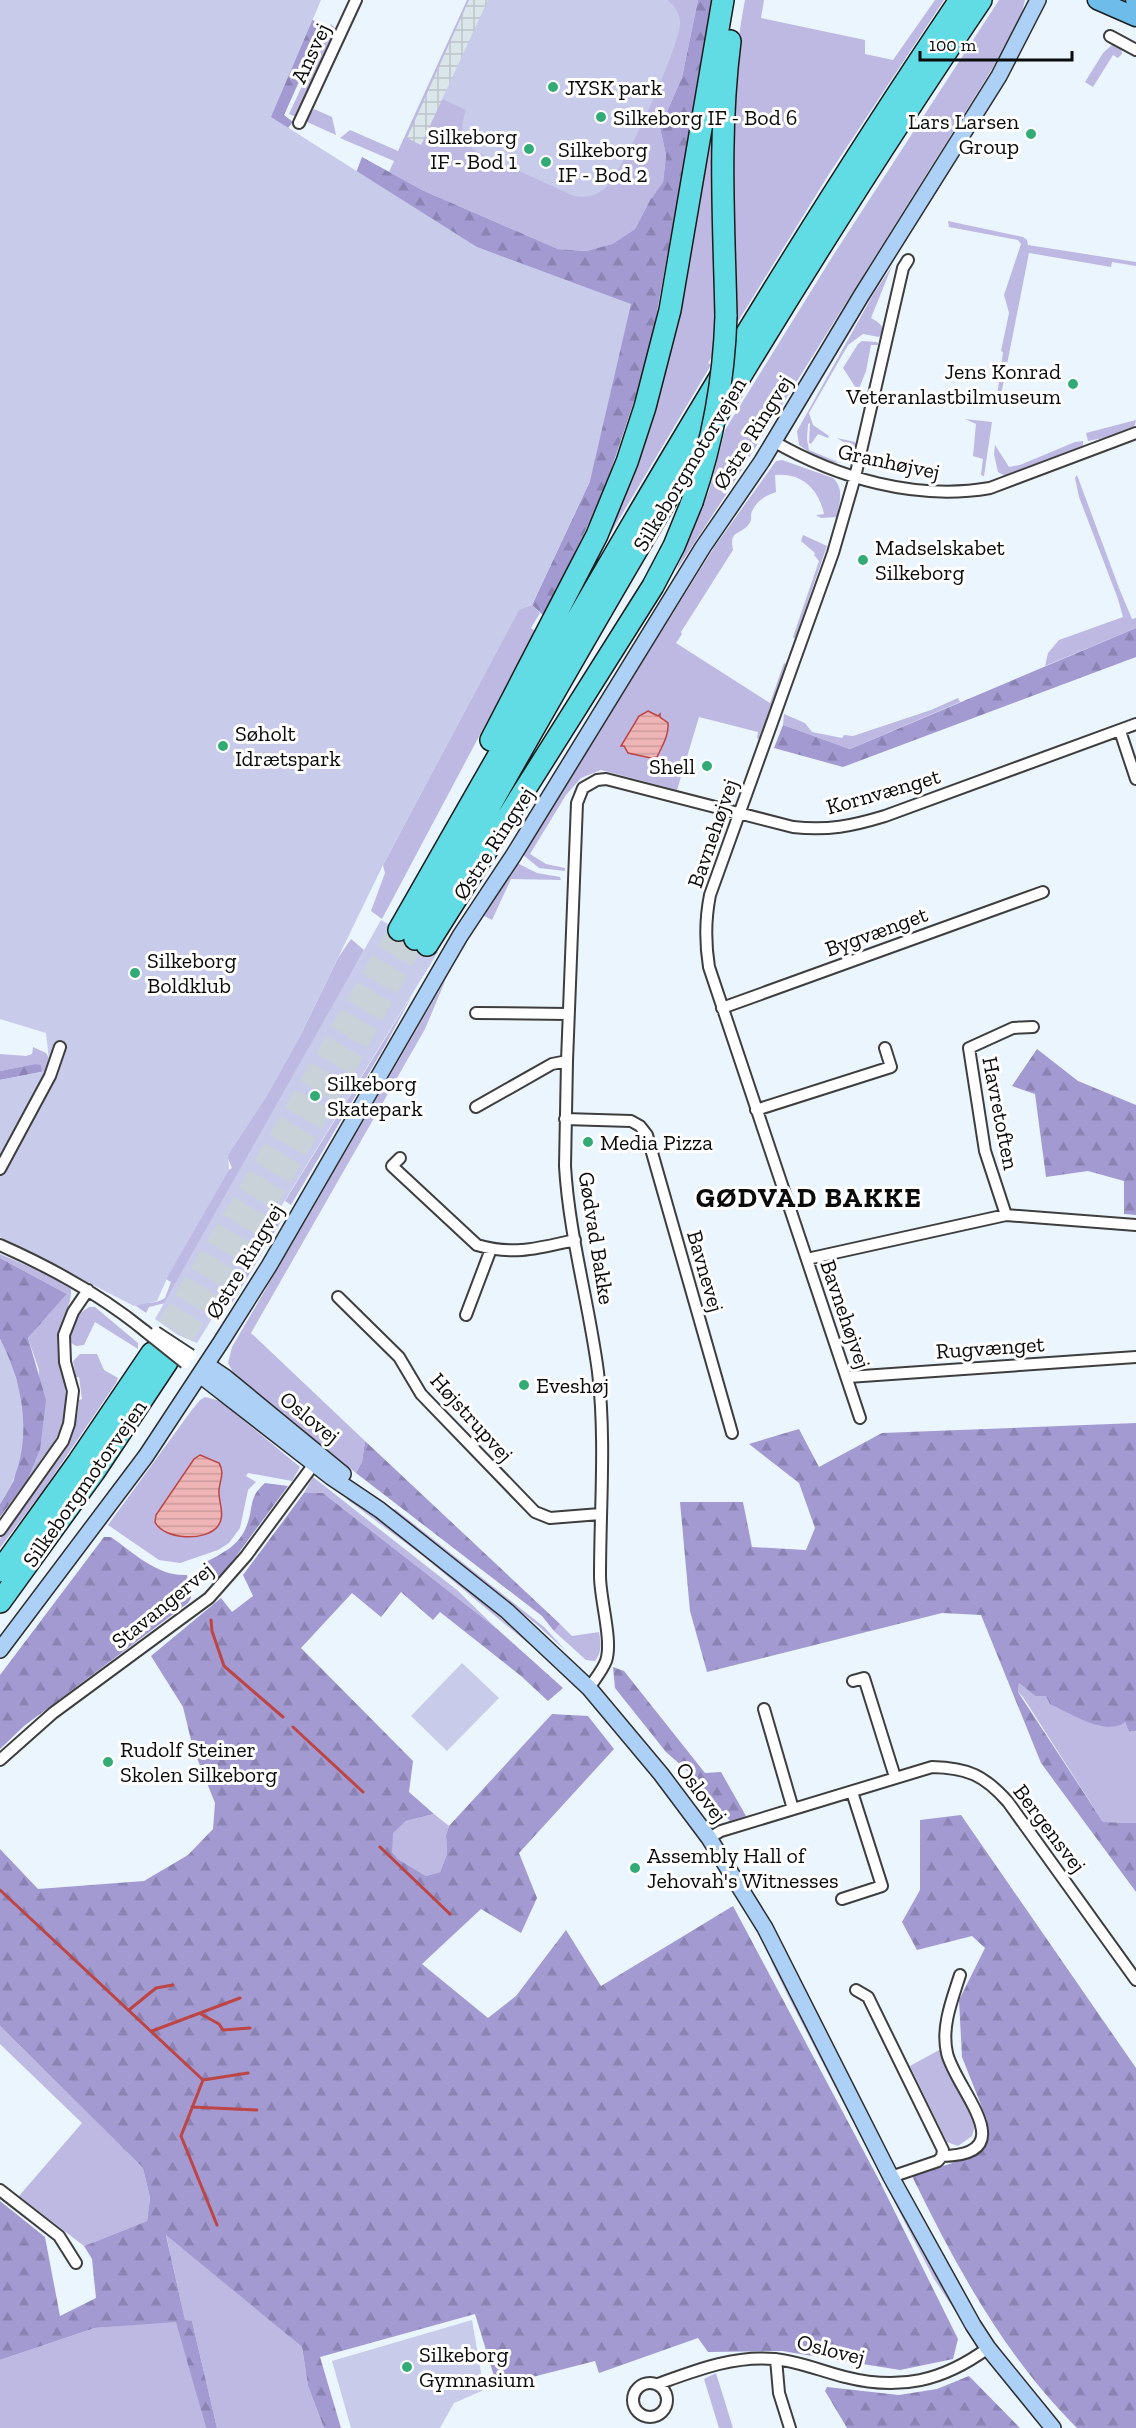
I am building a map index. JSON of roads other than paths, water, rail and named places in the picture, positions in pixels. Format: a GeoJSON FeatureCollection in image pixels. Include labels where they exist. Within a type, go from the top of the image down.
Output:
{"type":"FeatureCollection","features":[{"type":"Feature","properties":{"kind":"highway","name":"Silkeborgmotorvejen"},"geometry":{"type":"LineString","coordinates":[[408,935],[553,660],[742,339],[960,0]]}},
{"type":"Feature","properties":{"kind":"highway","name":"Silkeborgmotorvejen"},"geometry":{"type":"LineString","coordinates":[[408,935],[737,383],[867,174],[981,0]]}},
{"type":"Feature","properties":{"kind":"highway"},"geometry":{"type":"LineString","coordinates":[[408,935],[597,535],[627,462],[653,379],[670,310],[733,3]]}},
{"type":"Feature","properties":{"kind":"highway"},"geometry":{"type":"LineString","coordinates":[[408,935],[647,596],[674,546],[692,502],[716,416],[724,357],[726,316],[721,159],[733,3]]}},
{"type":"Feature","properties":{"kind":"highway","name":"Silkeborgmotorvejen"},"geometry":{"type":"LineString","coordinates":[[0,1571],[80,1461],[173,1358]]}},
{"type":"Feature","properties":{"kind":"highway","name":"Silkeborgmotorvejen"},"geometry":{"type":"LineString","coordinates":[[0,1602],[173,1358]]}},
{"type":"Feature","properties":{"kind":"main road","name":"Østre Ringvej"},"geometry":{"type":"LineString","coordinates":[[1013,52],[1038,0]]}},
{"type":"Feature","properties":{"kind":"main road","name":"Østre Ringvej"},"geometry":{"type":"LineString","coordinates":[[0,1650],[146,1456],[203,1370],[268,1266],[460,936],[513,856],[703,547],[773,441],[1013,52],[1050,0]]}},
{"type":"Feature","properties":{"kind":"main road"},"geometry":{"type":"LineString","coordinates":[[1097,0],[1136,17]]}},
{"type":"Feature","properties":{"kind":"main road"},"geometry":{"type":"LineString","coordinates":[[1118,0],[1136,8]]}},
{"type":"Feature","properties":{"kind":"main road","name":"Oslovej"},"geometry":{"type":"LineString","coordinates":[[203,1370],[225,1377],[317,1459],[507,1611],[589,1688],[661,1774],[709,1838],[765,1928],[943,2275],[988,2348],[1053,2428]]}},
{"type":"Feature","properties":{"kind":"street","name":"Ansvej"},"geometry":{"type":"LineString","coordinates":[[299,123],[356,0]]}},
{"type":"Feature","properties":{"kind":"street"},"geometry":{"type":"LineString","coordinates":[[1110,36],[1136,50]]}},
{"type":"Feature","properties":{"kind":"street","name":"Bavnehøjvej"},"geometry":{"type":"LineString","coordinates":[[860,1418],[709,967],[705,942],[706,917],[710,895],[833,553],[855,477],[903,268],[908,260]]}},
{"type":"Feature","properties":{"kind":"street","name":"Granhøjvej"},"geometry":{"type":"LineString","coordinates":[[773,441],[804,458],[855,477],[923,492],[965,492],[990,488],[1136,433]]}},
{"type":"Feature","properties":{"kind":"street","name":"Kornvænget"},"geometry":{"type":"LineString","coordinates":[[583,788],[597,780],[606,779],[793,827],[819,830],[848,827],[885,816],[1136,724]]}},
{"type":"Feature","properties":{"kind":"street"},"geometry":{"type":"LineString","coordinates":[[1119,731],[1136,779]]}},
{"type":"Feature","properties":{"kind":"street","name":"Gødvad Bakke"},"geometry":{"type":"LineString","coordinates":[[583,788],[577,803],[568,1014],[565,1119],[567,1202],[598,1374],[601,1444],[600,1590],[609,1648],[604,1665],[589,1688]]}},
{"type":"Feature","properties":{"kind":"street","name":"Bygvænget"},"geometry":{"type":"LineString","coordinates":[[722,1008],[1043,892]]}},
{"type":"Feature","properties":{"kind":"street"},"geometry":{"type":"LineString","coordinates":[[476,1012],[568,1014]]}},
{"type":"Feature","properties":{"kind":"street","name":"Havretoften"},"geometry":{"type":"LineString","coordinates":[[1006,1215],[985,1152],[969,1048],[1013,1028],[1033,1027]]}},
{"type":"Feature","properties":{"kind":"street"},"geometry":{"type":"LineString","coordinates":[[0,1169],[50,1076],[60,1047]]}},
{"type":"Feature","properties":{"kind":"street"},"geometry":{"type":"LineString","coordinates":[[756,1110],[891,1067],[885,1048]]}},
{"type":"Feature","properties":{"kind":"street"},"geometry":{"type":"LineString","coordinates":[[476,1107],[552,1064],[567,1061]]}},
{"type":"Feature","properties":{"kind":"street","name":"Bavnevej"},"geometry":{"type":"LineString","coordinates":[[565,1119],[631,1121],[640,1126],[647,1135],[732,1432]]}},
{"type":"Feature","properties":{"kind":"street"},"geometry":{"type":"LineString","coordinates":[[400,1158],[392,1166],[477,1245],[491,1249],[523,1252],[575,1240]]}},
{"type":"Feature","properties":{"kind":"street"},"geometry":{"type":"LineString","coordinates":[[807,1259],[1006,1215],[1136,1225]]}},
{"type":"Feature","properties":{"kind":"street"},"geometry":{"type":"LineString","coordinates":[[0,1245],[88,1290],[147,1329],[173,1358],[203,1370]]}},
{"type":"Feature","properties":{"kind":"street"},"geometry":{"type":"LineString","coordinates":[[466,1315],[491,1249]]}},
{"type":"Feature","properties":{"kind":"street"},"geometry":{"type":"LineString","coordinates":[[0,1530],[63,1441],[69,1424],[73,1399],[64,1349],[64,1335],[73,1312],[88,1290]]}},
{"type":"Feature","properties":{"kind":"street","name":"Højstrupvej"},"geometry":{"type":"LineString","coordinates":[[338,1298],[399,1357],[421,1394],[535,1512],[550,1518],[600,1514]]}},
{"type":"Feature","properties":{"kind":"street","name":"Rugvænget"},"geometry":{"type":"LineString","coordinates":[[848,1377],[1136,1357]]}},
{"type":"Feature","properties":{"kind":"street","name":"Stavangervej"},"geometry":{"type":"LineString","coordinates":[[0,1760],[53,1713],[210,1598],[246,1556],[317,1459]]}},
{"type":"Feature","properties":{"kind":"street"},"geometry":{"type":"LineString","coordinates":[[853,1681],[864,1678],[895,1777]]}},
{"type":"Feature","properties":{"kind":"street"},"geometry":{"type":"LineString","coordinates":[[764,1709],[793,1809]]}},
{"type":"Feature","properties":{"kind":"street","name":"Bergensvej"},"geometry":{"type":"LineString","coordinates":[[709,1838],[721,1831],[932,1767],[951,1767],[972,1772],[993,1784],[1008,1802],[1136,1980]]}},
{"type":"Feature","properties":{"kind":"street"},"geometry":{"type":"LineString","coordinates":[[842,1899],[882,1886],[852,1792]]}},
{"type":"Feature","properties":{"kind":"street"},"geometry":{"type":"LineString","coordinates":[[942,2156],[969,2153],[982,2139],[981,2121],[947,2053],[947,2017],[960,1975]]}},
{"type":"Feature","properties":{"kind":"street"},"geometry":{"type":"LineString","coordinates":[[856,1990],[868,1997],[943,2150],[938,2161],[891,2176]]}},
{"type":"Feature","properties":{"kind":"street"},"geometry":{"type":"LineString","coordinates":[[0,2190],[58,2236],[76,2263]]}},
{"type":"Feature","properties":{"kind":"street","name":"Oslovej"},"geometry":{"type":"LineString","coordinates":[[658,2384],[718,2364],[742,2360],[776,2359],[802,2364],[845,2378],[895,2384],[940,2376],[988,2348]]}},
{"type":"Feature","properties":{"kind":"street"},"geometry":{"type":"LineString","coordinates":[[776,2359],[779,2392],[790,2428]]}},
{"type":"Feature","properties":{"kind":"waterway"},"geometry":{"type":"LineString","coordinates":[[211,1620],[212,1631],[224,1666],[283,1717]]}},
{"type":"Feature","properties":{"kind":"waterway"},"geometry":{"type":"LineString","coordinates":[[293,1727],[363,1792]]}},
{"type":"Feature","properties":{"kind":"waterway"},"geometry":{"type":"LineString","coordinates":[[380,1847],[450,1914]]}},
{"type":"Feature","properties":{"kind":"waterway"},"geometry":{"type":"LineString","coordinates":[[0,1890],[203,2080],[181,2136],[217,2225]]}},
{"type":"Feature","properties":{"kind":"waterway"},"geometry":{"type":"LineString","coordinates":[[129,2010],[156,1988],[173,1985]]}},
{"type":"Feature","properties":{"kind":"waterway"},"geometry":{"type":"LineString","coordinates":[[152,2031],[240,1998]]}},
{"type":"Feature","properties":{"kind":"waterway"},"geometry":{"type":"LineString","coordinates":[[201,2014],[219,2024],[223,2030],[250,2028]]}},
{"type":"Feature","properties":{"kind":"waterway"},"geometry":{"type":"LineString","coordinates":[[203,2080],[248,2073]]}},
{"type":"Feature","properties":{"kind":"waterway"},"geometry":{"type":"LineString","coordinates":[[192,2107],[257,2110]]}},
{"type":"Feature","properties":{"kind":"tunnel"},"geometry":{"type":"LineString","coordinates":[[152,1353],[247,1195],[399,930]]}},
{"type":"Feature","properties":{"kind":"tunnel"},"geometry":{"type":"LineString","coordinates":[[167,1362],[265,1205],[345,1067],[415,939]]}},
{"type":"Feature","properties":{"kind":"place","name":"JYSK park"},"geometry":{"type":"Point","coordinates":[553,87]}},
{"type":"Feature","properties":{"kind":"place","name":"Silkeborg IF - Bod 6"},"geometry":{"type":"Point","coordinates":[601,117]}},
{"type":"Feature","properties":{"kind":"place","name":"Lars Larsen Group"},"geometry":{"type":"Point","coordinates":[1031,134]}},
{"type":"Feature","properties":{"kind":"place","name":"Silkeborg IF - Bod 1"},"geometry":{"type":"Point","coordinates":[529,149]}},
{"type":"Feature","properties":{"kind":"place","name":"Silkeborg IF - Bod 2"},"geometry":{"type":"Point","coordinates":[546,162]}},
{"type":"Feature","properties":{"kind":"place","name":"Jens Konrad Veteranlastbilmuseum"},"geometry":{"type":"Point","coordinates":[1073,384]}},
{"type":"Feature","properties":{"kind":"place","name":"Madselskabet Silkeborg"},"geometry":{"type":"Point","coordinates":[863,560]}},
{"type":"Feature","properties":{"kind":"place","name":"Søholt Idrætspark"},"geometry":{"type":"Point","coordinates":[223,746]}},
{"type":"Feature","properties":{"kind":"place","name":"Shell"},"geometry":{"type":"Point","coordinates":[707,766]}},
{"type":"Feature","properties":{"kind":"place","name":"Silkeborg Boldklub"},"geometry":{"type":"Point","coordinates":[135,973]}},
{"type":"Feature","properties":{"kind":"place","name":"Silkeborg Skatepark"},"geometry":{"type":"Point","coordinates":[315,1096]}},
{"type":"Feature","properties":{"kind":"place","name":"Media Pizza"},"geometry":{"type":"Point","coordinates":[588,1142]}},
{"type":"Feature","properties":{"kind":"place","name":"Eveshøj"},"geometry":{"type":"Point","coordinates":[524,1385]}},
{"type":"Feature","properties":{"kind":"place","name":"Rudolf Steiner Skolen Silkeborg"},"geometry":{"type":"Point","coordinates":[108,1762]}},
{"type":"Feature","properties":{"kind":"place","name":"Assembly Hall of Jehovah's Witnesses"},"geometry":{"type":"Point","coordinates":[635,1868]}},
{"type":"Feature","properties":{"kind":"place","name":"Silkeborg Gymnasium"},"geometry":{"type":"Point","coordinates":[407,2367]}},
{"type":"Feature","properties":{"kind":"district","name":"GØDVAD BAKKE"},"geometry":{"type":"Point","coordinates":[809,1197]}}]}
